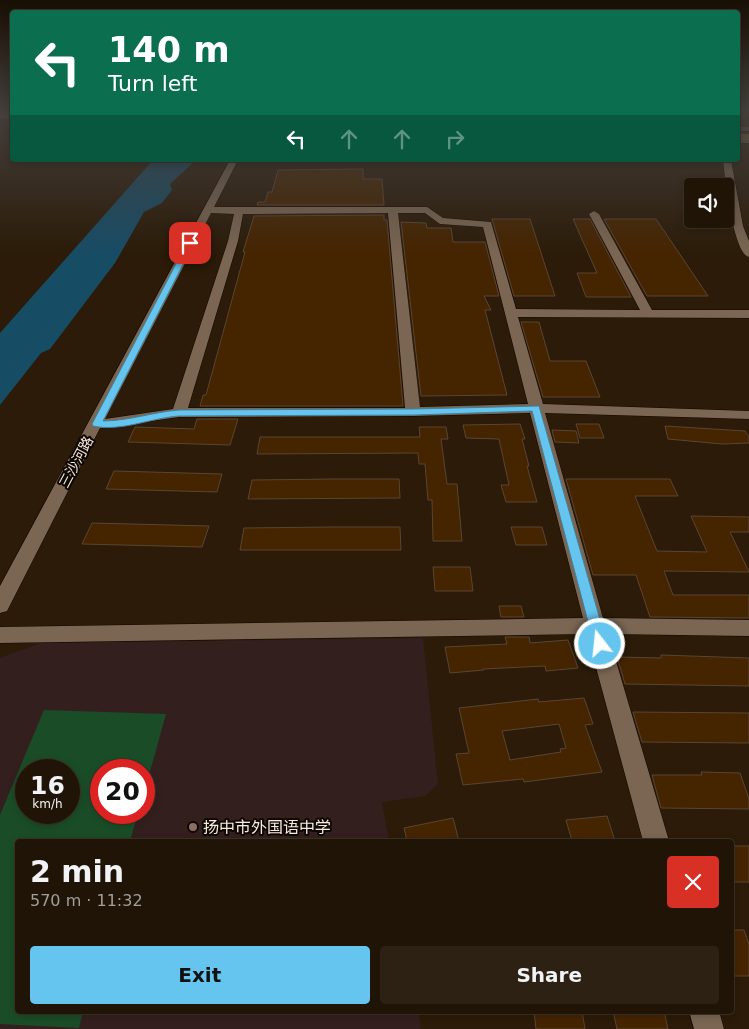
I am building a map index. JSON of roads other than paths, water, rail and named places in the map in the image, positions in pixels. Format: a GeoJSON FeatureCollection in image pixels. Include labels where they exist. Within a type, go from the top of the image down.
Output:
{"type":"FeatureCollection","features":[{"type":"Feature","properties":{"kind":"street","name":"三沙河路"},"geometry":{"type":"LineString","coordinates":[[0,605],[97,424],[233,162]]}},
{"type":"Feature","properties":{"kind":"street"},"geometry":{"type":"LineString","coordinates":[[727,162],[738,226],[749,254]]}},
{"type":"Feature","properties":{"kind":"street"},"geometry":{"type":"LineString","coordinates":[[208,210],[426,210],[440,221],[487,224],[595,626],[655,839]]}},
{"type":"Feature","properties":{"kind":"street"},"geometry":{"type":"LineString","coordinates":[[393,210],[414,412]]}},
{"type":"Feature","properties":{"kind":"street"},"geometry":{"type":"LineString","coordinates":[[179,413],[233,241],[239,211]]}},
{"type":"Feature","properties":{"kind":"street"},"geometry":{"type":"LineString","coordinates":[[594,214],[648,314]]}},
{"type":"Feature","properties":{"kind":"street"},"geometry":{"type":"LineString","coordinates":[[510,313],[749,314]]}},
{"type":"Feature","properties":{"kind":"street"},"geometry":{"type":"LineString","coordinates":[[97,424],[119,424],[164,414],[179,413],[414,412],[536,408],[749,415]]}},
{"type":"Feature","properties":{"kind":"street"},"geometry":{"type":"LineString","coordinates":[[0,635],[595,626],[749,628]]}},
{"type":"Feature","properties":{"kind":"street"},"geometry":{"type":"LineString","coordinates":[[705,1014],[709,1029]]}},
{"type":"Feature","properties":{"kind":"water"},"geometry":{"type":"Polygon","coordinates":[[[151,162],[194,162],[170,184],[172,190],[162,203],[144,212],[115,263],[50,349],[41,353],[0,405],[0,333],[151,162]]]}},
{"type":"Feature","properties":{"kind":"place","name":"扬中市外国语中学"},"geometry":{"type":"Point","coordinates":[193,827]}}]}
